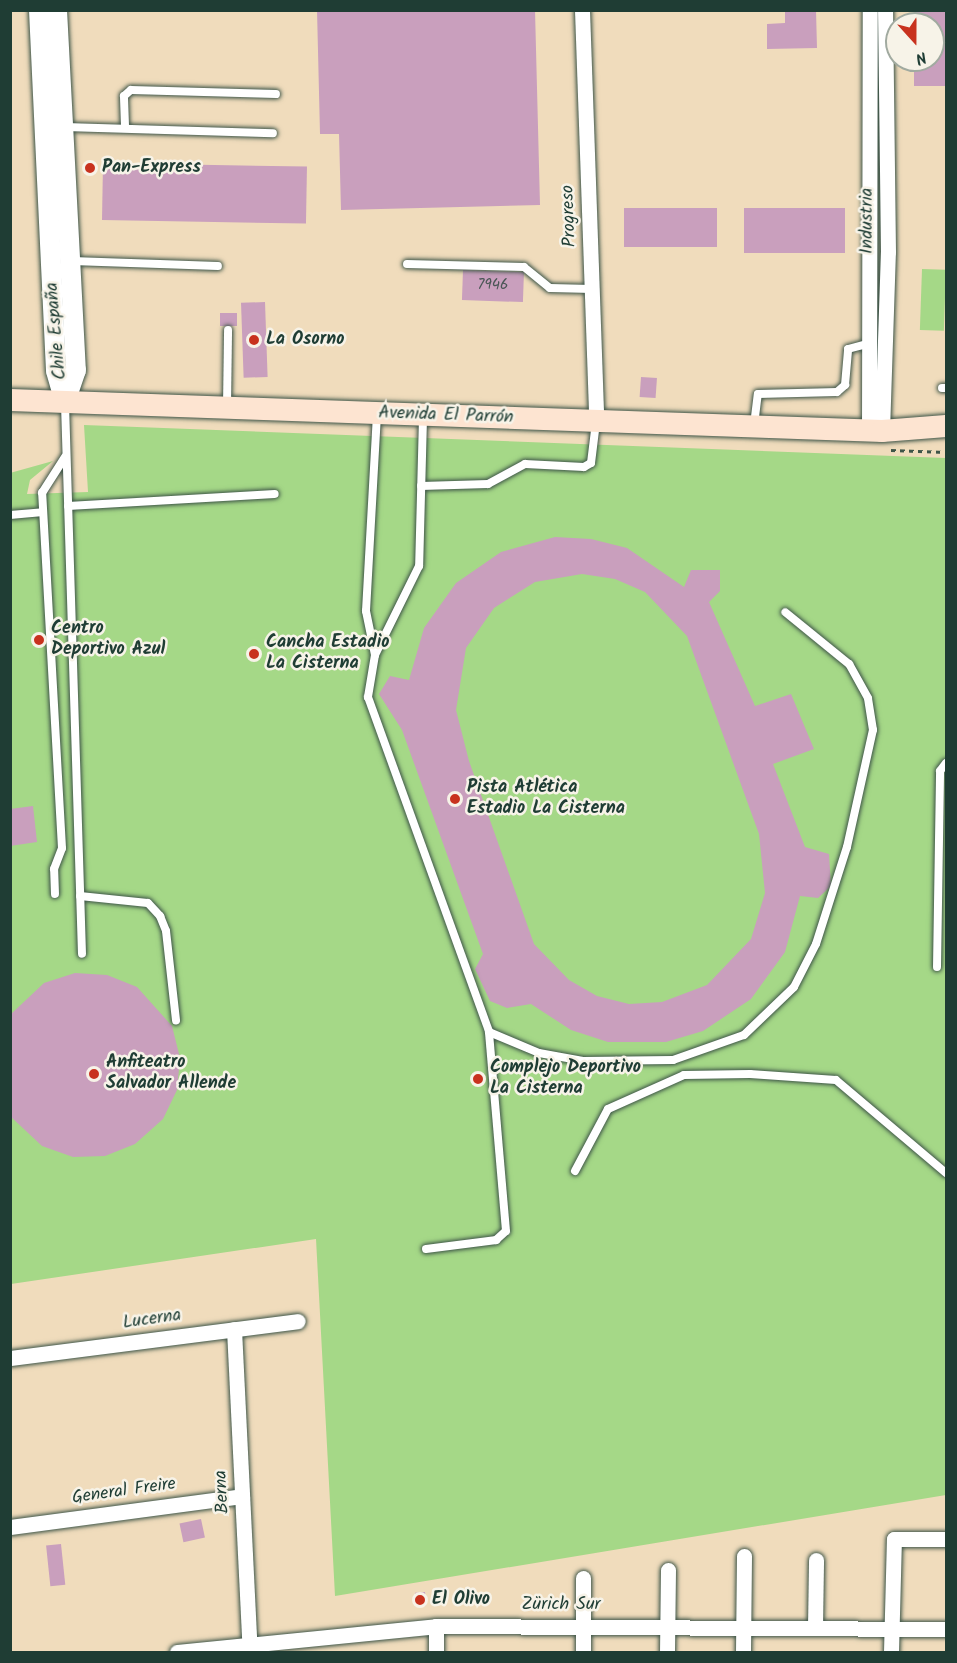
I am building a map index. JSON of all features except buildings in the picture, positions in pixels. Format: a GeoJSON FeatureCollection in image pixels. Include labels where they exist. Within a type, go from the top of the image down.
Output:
{"type":"FeatureCollection","features":[{"type":"Feature","properties":{"kind":"main road","name":"Avenida El Parrón"},"geometry":{"type":"LineString","coordinates":[[10,400],[876,431],[946,426]]}},
{"type":"Feature","properties":{"kind":"main road","name":"Avenida El Parrón"},"geometry":{"type":"LineString","coordinates":[[876,431],[946,441]]}},
{"type":"Feature","properties":{"kind":"street","name":"Chile España"},"geometry":{"type":"LineString","coordinates":[[39,10],[56,370],[65,402]]}},
{"type":"Feature","properties":{"kind":"street","name":"Chile España"},"geometry":{"type":"LineString","coordinates":[[57,10],[76,370],[65,402]]}},
{"type":"Feature","properties":{"kind":"street","name":"Progreso"},"geometry":{"type":"LineString","coordinates":[[582,10],[596,421]]}},
{"type":"Feature","properties":{"kind":"street","name":"Industria"},"geometry":{"type":"LineString","coordinates":[[870,10],[872,343],[876,431]]}},
{"type":"Feature","properties":{"kind":"street","name":"Industria"},"geometry":{"type":"LineString","coordinates":[[876,431],[888,252],[885,10]]}},
{"type":"Feature","properties":{"kind":"street","name":"Lucerna"},"geometry":{"type":"LineString","coordinates":[[10,1358],[298,1321]]}},
{"type":"Feature","properties":{"kind":"street","name":"Berna"},"geometry":{"type":"LineString","coordinates":[[234,1329],[250,1648]]}},
{"type":"Feature","properties":{"kind":"street","name":"General Freire"},"geometry":{"type":"LineString","coordinates":[[10,1527],[242,1496]]}},
{"type":"Feature","properties":{"kind":"street"},"geometry":{"type":"LineString","coordinates":[[891,1653],[894,1539],[946,1539]]}},
{"type":"Feature","properties":{"kind":"street"},"geometry":{"type":"LineString","coordinates":[[743,1653],[744,1556]]}},
{"type":"Feature","properties":{"kind":"street"},"geometry":{"type":"LineString","coordinates":[[815,1627],[816,1560]]}},
{"type":"Feature","properties":{"kind":"street"},"geometry":{"type":"LineString","coordinates":[[666,1653],[668,1570]]}},
{"type":"Feature","properties":{"kind":"street"},"geometry":{"type":"LineString","coordinates":[[583,1578],[583,1653]]}},
{"type":"Feature","properties":{"kind":"street","name":"Zürich Sur"},"geometry":{"type":"LineString","coordinates":[[177,1653],[250,1648],[436,1626],[583,1623],[946,1629]]}},
{"type":"Feature","properties":{"kind":"street"},"geometry":{"type":"LineString","coordinates":[[435,1653],[436,1626]]}},
{"type":"Feature","properties":{"kind":"lane"},"geometry":{"type":"LineString","coordinates":[[125,126],[124,96],[131,90],[276,94]]}},
{"type":"Feature","properties":{"kind":"lane"},"geometry":{"type":"LineString","coordinates":[[63,127],[125,126],[273,133]]}},
{"type":"Feature","properties":{"kind":"lane"},"geometry":{"type":"LineString","coordinates":[[70,261],[218,266]]}},
{"type":"Feature","properties":{"kind":"lane"},"geometry":{"type":"LineString","coordinates":[[407,264],[524,267],[550,288],[592,289]]}},
{"type":"Feature","properties":{"kind":"lane"},"geometry":{"type":"LineString","coordinates":[[227,408],[228,330]]}},
{"type":"Feature","properties":{"kind":"lane"},"geometry":{"type":"LineString","coordinates":[[754,427],[758,394],[837,392],[845,385],[848,349],[872,343]]}},
{"type":"Feature","properties":{"kind":"lane"},"geometry":{"type":"LineString","coordinates":[[65,402],[82,954]]}},
{"type":"Feature","properties":{"kind":"lane"},"geometry":{"type":"LineString","coordinates":[[375,655],[366,611],[377,413]]}},
{"type":"Feature","properties":{"kind":"lane"},"geometry":{"type":"LineString","coordinates":[[423,415],[419,566],[375,655],[368,697],[489,1032],[506,1231],[496,1240],[426,1250]]}},
{"type":"Feature","properties":{"kind":"lane"},"geometry":{"type":"LineString","coordinates":[[421,486],[488,484],[525,464],[584,467],[591,464],[596,421]]}},
{"type":"Feature","properties":{"kind":"lane"},"geometry":{"type":"LineString","coordinates":[[55,894],[54,869],[62,848],[42,493],[65,458]]}},
{"type":"Feature","properties":{"kind":"lane"},"geometry":{"type":"LineString","coordinates":[[68,506],[275,494]]}},
{"type":"Feature","properties":{"kind":"lane"},"geometry":{"type":"LineString","coordinates":[[10,515],[43,512]]}},
{"type":"Feature","properties":{"kind":"lane"},"geometry":{"type":"LineString","coordinates":[[489,1032],[539,1053],[584,1061],[673,1060],[744,1035],[794,987],[816,944],[847,847],[873,730],[868,698],[857,674],[785,612]]}},
{"type":"Feature","properties":{"kind":"lane"},"geometry":{"type":"LineString","coordinates":[[937,967],[940,771],[946,762]]}},
{"type":"Feature","properties":{"kind":"lane"},"geometry":{"type":"LineString","coordinates":[[80,896],[148,903],[160,916],[166,931],[176,1020]]}},
{"type":"Feature","properties":{"kind":"lane"},"geometry":{"type":"LineString","coordinates":[[576,1171],[608,1109],[684,1075],[750,1074],[836,1080],[946,1173]]}},
{"type":"Feature","properties":{"kind":"green space"},"geometry":{"type":"Polygon","coordinates":[[[922,269],[946,270],[944,331],[920,330],[922,269]]]}},
{"type":"Feature","properties":{"kind":"green space","name":"Complejo Deportivo La Cisterna"},"geometry":{"type":"Polygon","coordinates":[[[84,425],[946,458],[946,1495],[335,1596],[316,1239],[11,1284],[10,473],[53,461],[30,480],[27,494],[88,492],[84,425]]]}},
{"type":"Feature","properties":{"kind":"place","name":"Pan-Express"},"geometry":{"type":"Point","coordinates":[90,168]}},
{"type":"Feature","properties":{"kind":"place","name":"La Osorno"},"geometry":{"type":"Point","coordinates":[254,340]}},
{"type":"Feature","properties":{"kind":"place","name":"Centro Deportivo Azul"},"geometry":{"type":"Point","coordinates":[39,640]}},
{"type":"Feature","properties":{"kind":"place","name":"Cancha Estadio La Cisterna"},"geometry":{"type":"Point","coordinates":[254,654]}},
{"type":"Feature","properties":{"kind":"place","name":"Pista Atlética Estadio La Cisterna"},"geometry":{"type":"Point","coordinates":[455,799]}},
{"type":"Feature","properties":{"kind":"place","name":"Anfiteatro Salvador Allende"},"geometry":{"type":"Point","coordinates":[94,1074]}},
{"type":"Feature","properties":{"kind":"place","name":"Complejo Deportivo La Cisterna"},"geometry":{"type":"Point","coordinates":[478,1079]}},
{"type":"Feature","properties":{"kind":"place","name":"El Olivo"},"geometry":{"type":"Point","coordinates":[420,1600]}}]}
